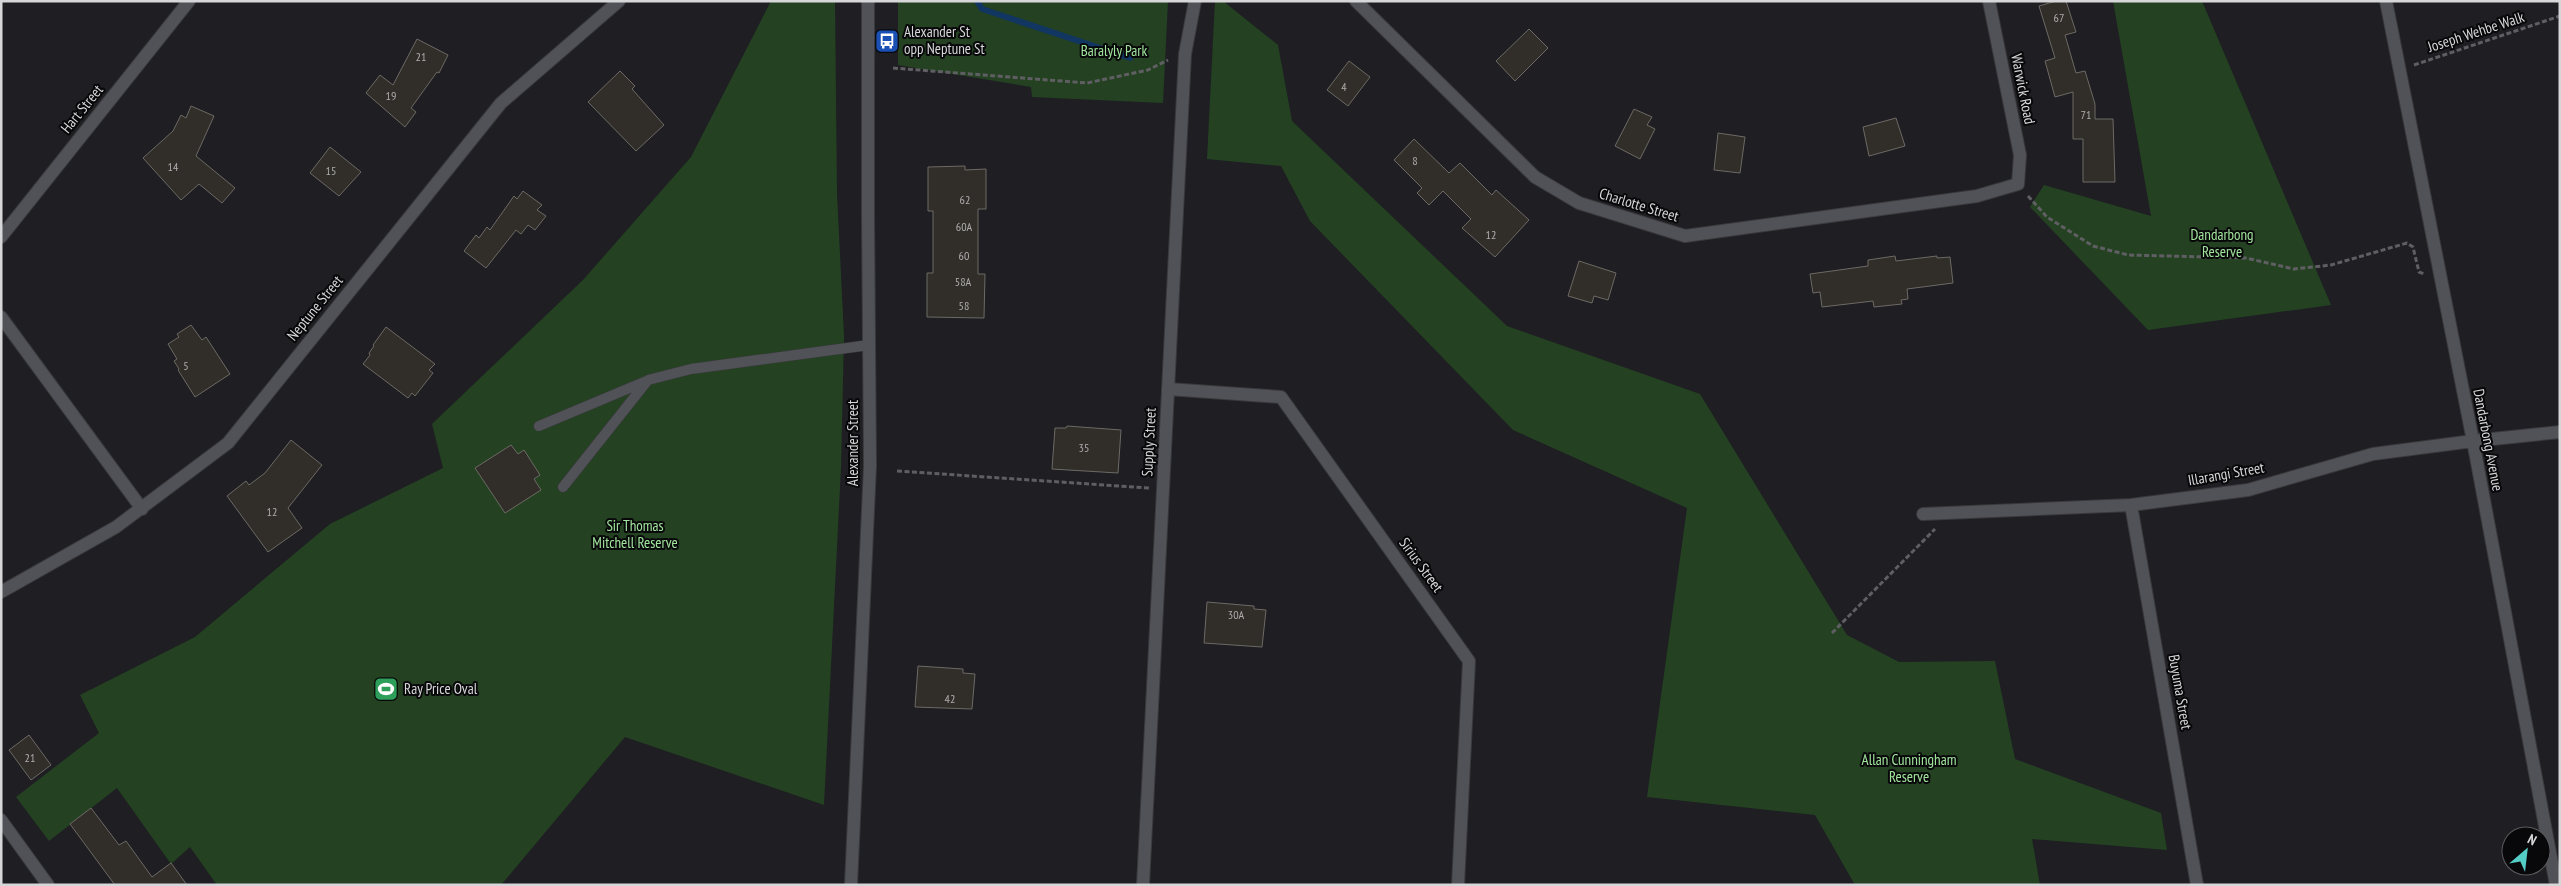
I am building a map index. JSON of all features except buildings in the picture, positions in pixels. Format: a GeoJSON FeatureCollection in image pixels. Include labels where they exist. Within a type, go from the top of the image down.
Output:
{"type":"FeatureCollection","features":[{"type":"Feature","properties":{"kind":"street","name":"Hart Street"},"geometry":{"type":"LineString","coordinates":[[1,237],[189,1]]}},
{"type":"Feature","properties":{"kind":"street","name":"Neptune Street"},"geometry":{"type":"LineString","coordinates":[[1,592],[116,527],[228,442],[501,103],[619,1]]}},
{"type":"Feature","properties":{"kind":"street","name":"Alexander Street"},"geometry":{"type":"LineString","coordinates":[[851,885],[870,466],[868,1]]}},
{"type":"Feature","properties":{"kind":"street","name":"Supply Street"},"geometry":{"type":"LineString","coordinates":[[1143,885],[1185,52],[1195,1]]}},
{"type":"Feature","properties":{"kind":"street","name":"Charlotte Street"},"geometry":{"type":"LineString","coordinates":[[1356,1],[1535,177],[1579,203],[1685,236],[1977,196],[2018,184]]}},
{"type":"Feature","properties":{"kind":"street","name":"Warwick Road"},"geometry":{"type":"LineString","coordinates":[[1989,1],[2020,155],[2018,184]]}},
{"type":"Feature","properties":{"kind":"street","name":"Dandarbong Avenue"},"geometry":{"type":"LineString","coordinates":[[2386,1],[2473,441],[2556,885]]}},
{"type":"Feature","properties":{"kind":"street"},"geometry":{"type":"LineString","coordinates":[[1,317],[142,509]]}},
{"type":"Feature","properties":{"kind":"street","name":"Sirius Street"},"geometry":{"type":"LineString","coordinates":[[1168,389],[1281,397],[1470,661],[1458,885]]}},
{"type":"Feature","properties":{"kind":"street","name":"Illarangi Street"},"geometry":{"type":"LineString","coordinates":[[1923,514],[2131,505],[2248,490],[2373,454],[2560,432]]}},
{"type":"Feature","properties":{"kind":"street","name":"Buyuma Street"},"geometry":{"type":"LineString","coordinates":[[2131,505],[2197,885]]}},
{"type":"Feature","properties":{"kind":"street"},"geometry":{"type":"LineString","coordinates":[[2,824],[48,885]]}},
{"type":"Feature","properties":{"kind":"lane"},"geometry":{"type":"LineString","coordinates":[[539,426],[648,380],[691,368],[869,345]]}},
{"type":"Feature","properties":{"kind":"lane"},"geometry":{"type":"LineString","coordinates":[[563,487],[648,380]]}},
{"type":"Feature","properties":{"kind":"path","name":"Joseph Wehbe Walk"},"geometry":{"type":"LineString","coordinates":[[2399,70],[2560,16]]}},
{"type":"Feature","properties":{"kind":"path"},"geometry":{"type":"LineString","coordinates":[[893,68],[1088,83],[1148,70],[1185,52]]}},
{"type":"Feature","properties":{"kind":"path"},"geometry":{"type":"LineString","coordinates":[[2018,184],[2047,217],[2093,246],[2128,255],[2246,258],[2294,269],[2331,265],[2407,243],[2416,252],[2419,272],[2423,274],[2439,272]]}},
{"type":"Feature","properties":{"kind":"path"},"geometry":{"type":"LineString","coordinates":[[898,471],[1163,489]]}},
{"type":"Feature","properties":{"kind":"path"},"geometry":{"type":"LineString","coordinates":[[1832,633],[1952,513]]}},
{"type":"Feature","properties":{"kind":"green space","name":"Sir Thomas Mitchell Reserve"},"geometry":{"type":"Polygon","coordinates":[[[771,1],[835,1],[837,194],[844,336],[841,467],[824,805],[625,737],[501,885],[217,885],[190,847],[171,864],[117,788],[49,841],[16,797],[99,733],[80,695],[195,637],[330,524],[443,468],[432,424],[583,280],[691,157],[771,1]]]}},
{"type":"Feature","properties":{"kind":"green space","name":"Baralyly Park"},"geometry":{"type":"Polygon","coordinates":[[[898,1],[1168,1],[1163,103],[1032,97],[1031,87],[898,65],[898,1]]]}},
{"type":"Feature","properties":{"kind":"green space","name":"Allan Cunningham Reserve"},"geometry":{"type":"Polygon","coordinates":[[[1215,1],[1223,1],[1278,45],[1292,121],[1507,326],[1700,394],[1847,635],[1899,662],[1995,661],[2015,759],[2161,813],[2167,850],[2032,839],[2040,885],[1855,885],[1815,815],[1647,797],[1687,508],[1513,430],[1310,221],[1281,166],[1207,159],[1215,1]]]}},
{"type":"Feature","properties":{"kind":"green space","name":"Dandarbong Reserve"},"geometry":{"type":"Polygon","coordinates":[[[2113,1],[2202,1],[2331,305],[2148,330],[2030,207],[2044,185],[2151,216],[2113,1]]]}},
{"type":"Feature","properties":{"kind":"waterway"},"geometry":{"type":"LineString","coordinates":[[977,1],[982,9],[1130,58]]}},
{"type":"Feature","properties":{"kind":"place","name":"Alexander St opp Neptune St"},"geometry":{"type":"Point","coordinates":[887,41]}},
{"type":"Feature","properties":{"kind":"place","name":"Ray Price Oval"},"geometry":{"type":"Point","coordinates":[386,689]}}]}
